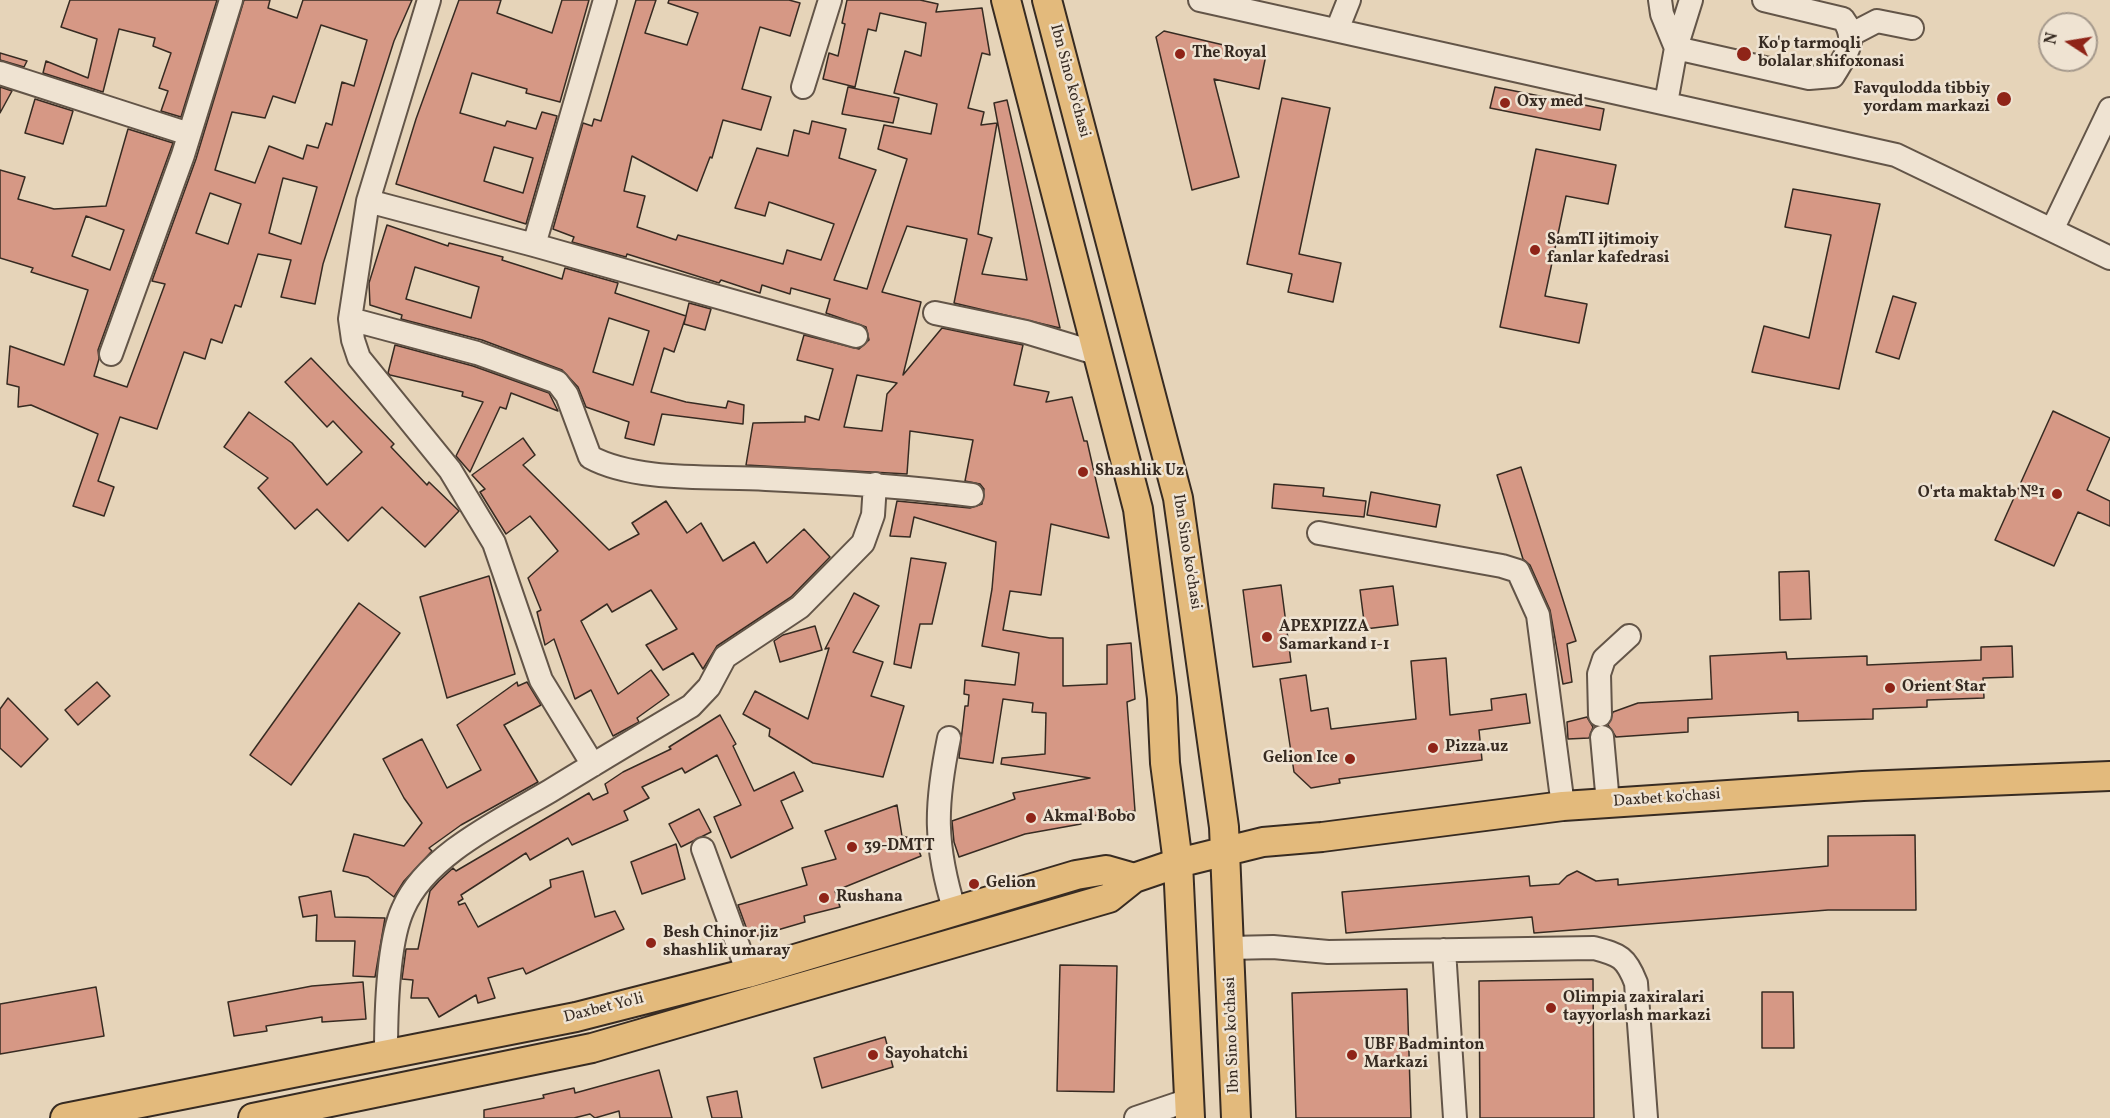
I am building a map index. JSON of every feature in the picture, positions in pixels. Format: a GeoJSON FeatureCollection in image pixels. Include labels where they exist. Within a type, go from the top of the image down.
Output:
{"type":"FeatureCollection","features":[{"type":"Feature","properties":{"kind":"main road"},"geometry":{"type":"LineString","coordinates":[[1006,0],[1138,509],[1162,698],[1165,763],[1178,863],[1189,1109]]}},
{"type":"Feature","properties":{"kind":"main road","name":"Ibn Sino ko'chasi"},"geometry":{"type":"LineString","coordinates":[[1047,0],[1178,498],[1206,683],[1226,849],[1236,1118]]}},
{"type":"Feature","properties":{"kind":"main road","name":"Daxbet ko'chasi"},"geometry":{"type":"LineString","coordinates":[[1226,849],[1263,842],[1322,837],[1563,806],[1931,782],[2110,776]]}},
{"type":"Feature","properties":{"kind":"main road","name":"Daxbet Yo'li"},"geometry":{"type":"LineString","coordinates":[[253,1118],[592,1048],[1109,898],[1134,878],[1226,849]]}},
{"type":"Feature","properties":{"kind":"main road","name":"Daxbet Yo'li"},"geometry":{"type":"LineString","coordinates":[[65,1118],[576,1017],[748,973],[1076,875],[1106,870],[1134,878]]}},
{"type":"Feature","properties":{"kind":"street"},"geometry":{"type":"LineString","coordinates":[[111,354],[164,211],[231,0]]}},
{"type":"Feature","properties":{"kind":"street"},"geometry":{"type":"LineString","coordinates":[[429,0],[368,201],[350,319],[353,340],[359,358],[450,470],[494,543],[541,680],[593,765]]}},
{"type":"Feature","properties":{"kind":"street"},"geometry":{"type":"LineString","coordinates":[[534,245],[605,0]]}},
{"type":"Feature","properties":{"kind":"street"},"geometry":{"type":"LineString","coordinates":[[802,87],[830,0]]}},
{"type":"Feature","properties":{"kind":"street"},"geometry":{"type":"LineString","coordinates":[[1200,0],[1896,155],[2110,258]]}},
{"type":"Feature","properties":{"kind":"street"},"geometry":{"type":"LineString","coordinates":[[1337,30],[1349,0]]}},
{"type":"Feature","properties":{"kind":"street"},"geometry":{"type":"LineString","coordinates":[[1660,0],[1662,14],[1676,48]]}},
{"type":"Feature","properties":{"kind":"street"},"geometry":{"type":"LineString","coordinates":[[1666,103],[1676,48],[1691,0]]}},
{"type":"Feature","properties":{"kind":"street"},"geometry":{"type":"LineString","coordinates":[[1676,48],[1809,78],[1833,76],[1851,46],[1852,34],[1843,19],[1764,0]]}},
{"type":"Feature","properties":{"kind":"street"},"geometry":{"type":"LineString","coordinates":[[1852,34],[1877,21],[1912,28]]}},
{"type":"Feature","properties":{"kind":"street"},"geometry":{"type":"LineString","coordinates":[[0,73],[189,134]]}},
{"type":"Feature","properties":{"kind":"street"},"geometry":{"type":"LineString","coordinates":[[2052,230],[2110,109]]}},
{"type":"Feature","properties":{"kind":"street"},"geometry":{"type":"LineString","coordinates":[[368,201],[534,245],[856,336]]}},
{"type":"Feature","properties":{"kind":"street"},"geometry":{"type":"LineString","coordinates":[[935,313],[1026,332],[1099,354]]}},
{"type":"Feature","properties":{"kind":"street"},"geometry":{"type":"LineString","coordinates":[[350,319],[477,353],[557,382],[567,395],[590,457],[608,467],[656,474],[875,484],[972,495]]}},
{"type":"Feature","properties":{"kind":"street"},"geometry":{"type":"LineString","coordinates":[[386,1054],[387,997],[395,940],[402,909],[420,882],[444,858],[691,706],[710,687],[724,657],[800,607],[832,578],[863,543],[873,514],[875,484]]}},
{"type":"Feature","properties":{"kind":"street"},"geometry":{"type":"LineString","coordinates":[[1319,533],[1502,566],[1518,572],[1538,615],[1563,806]]}},
{"type":"Feature","properties":{"kind":"street"},"geometry":{"type":"LineString","coordinates":[[1600,715],[1599,674],[1604,658],[1629,636]]}},
{"type":"Feature","properties":{"kind":"street"},"geometry":{"type":"LineString","coordinates":[[1602,737],[1608,803]]}},
{"type":"Feature","properties":{"kind":"street"},"geometry":{"type":"LineString","coordinates":[[949,738],[940,783],[937,824],[945,880],[955,912]]}},
{"type":"Feature","properties":{"kind":"street"},"geometry":{"type":"LineString","coordinates":[[703,849],[748,973]]}},
{"type":"Feature","properties":{"kind":"street"},"geometry":{"type":"LineString","coordinates":[[1230,948],[1273,947],[1328,952],[1594,948],[1617,955],[1629,964],[1636,983],[1646,1118]]}},
{"type":"Feature","properties":{"kind":"street"},"geometry":{"type":"LineString","coordinates":[[1444,951],[1455,1118]]}},
{"type":"Feature","properties":{"kind":"street"},"geometry":{"type":"LineString","coordinates":[[1140,1117],[1189,1109]]}},
{"type":"Feature","properties":{"kind":"building"},"geometry":{"type":"Polygon","coordinates":[[[70,0],[217,0],[181,117],[161,111],[168,91],[159,88],[171,53],[153,46],[155,38],[119,29],[103,92],[43,73],[46,61],[88,78],[97,39],[61,27],[70,0]]]}},
{"type":"Feature","properties":{"kind":"building"},"geometry":{"type":"Polygon","coordinates":[[[244,0],[270,0],[268,8],[297,18],[303,0],[412,0],[394,41],[323,264],[315,304],[281,297],[291,260],[258,254],[241,307],[235,305],[222,343],[211,339],[205,359],[184,352],[157,429],[120,417],[98,481],[114,487],[104,516],[73,506],[98,434],[31,405],[18,407],[19,387],[7,384],[10,346],[64,365],[88,290],[31,272],[33,268],[0,258],[0,170],[25,177],[18,199],[54,209],[106,206],[128,129],[173,143],[98,350],[99,359],[94,376],[127,387],[165,284],[152,281],[196,159],[244,0]],[[321,25],[295,103],[273,96],[265,118],[232,112],[215,170],[255,183],[269,146],[303,159],[307,145],[318,148],[326,123],[332,125],[342,82],[354,86],[367,40],[321,25]],[[283,178],[269,233],[301,244],[317,187],[283,178]],[[210,193],[196,233],[228,244],[241,204],[210,193]],[[86,216],[72,256],[110,270],[124,230],[86,216]]]}},
{"type":"Feature","properties":{"kind":"building"},"geometry":{"type":"Polygon","coordinates":[[[459,0],[501,0],[497,13],[552,33],[562,0],[589,0],[560,102],[526,93],[527,89],[472,73],[460,113],[505,126],[507,121],[536,129],[542,112],[557,116],[526,224],[396,184],[416,119],[459,0]],[[494,147],[484,181],[523,193],[533,158],[494,147]]]}},
{"type":"Feature","properties":{"kind":"building"},"geometry":{"type":"Polygon","coordinates":[[[636,0],[656,0],[645,33],[687,45],[698,13],[668,3],[669,0],[789,0],[800,3],[790,36],[760,27],[742,89],[771,97],[761,130],[723,120],[712,158],[710,157],[697,191],[632,156],[624,191],[645,196],[637,227],[676,240],[678,235],[783,264],[787,250],[821,260],[834,224],[769,202],[765,216],[735,208],[757,148],[788,156],[794,130],[809,134],[812,121],[846,129],[839,158],[876,170],[834,280],[867,289],[907,159],[878,149],[884,125],[931,134],[937,104],[894,93],[905,51],[921,56],[926,23],[880,13],[876,31],[868,29],[855,87],[823,79],[829,53],[838,56],[845,24],[842,23],[847,0],[920,0],[938,4],[936,12],[982,8],[990,55],[982,53],[968,108],[984,112],[981,125],[997,123],[978,234],[992,238],[982,274],[1027,280],[994,103],[1007,100],[1060,328],[954,303],[967,239],[907,226],[882,292],[921,302],[903,375],[942,328],[1023,345],[1014,385],[1049,392],[1046,402],[1072,397],[1084,441],[1087,441],[1109,538],[1051,524],[1041,595],[1010,591],[1003,630],[1063,638],[1063,686],[1107,684],[1107,645],[1131,643],[1135,699],[1127,702],[1135,811],[1080,817],[1081,824],[1025,834],[959,857],[954,842],[952,821],[1015,799],[1013,793],[1090,778],[1001,764],[1002,758],[1045,754],[1046,713],[1032,712],[1033,703],[1003,699],[993,763],[959,758],[965,706],[968,706],[969,695],[964,694],[965,680],[1015,685],[1019,653],[982,646],[992,589],[996,542],[914,517],[910,537],[890,536],[897,501],[970,508],[982,504],[984,489],[980,484],[965,481],[973,440],[910,431],[907,474],[746,465],[753,423],[805,422],[805,416],[819,420],[833,369],[797,360],[804,335],[859,349],[869,340],[866,327],[826,313],[830,299],[791,288],[790,294],[762,285],[760,293],[721,280],[719,283],[627,254],[626,257],[572,242],[574,237],[553,229],[583,123],[592,126],[594,119],[601,121],[636,0]],[[857,375],[844,427],[882,431],[887,394],[897,383],[857,375]]]}},
{"type":"Feature","properties":{"kind":"building"},"geometry":{"type":"Polygon","coordinates":[[[1164,31],[1266,55],[1259,89],[1214,79],[1239,177],[1192,190],[1156,37],[1164,31]]]}},
{"type":"Feature","properties":{"kind":"building"},"geometry":{"type":"Polygon","coordinates":[[[0,53],[27,61],[24,67],[0,60],[0,53]]]}},
{"type":"Feature","properties":{"kind":"building"},"geometry":{"type":"Polygon","coordinates":[[[0,87],[12,91],[0,113],[0,87]]]}},
{"type":"Feature","properties":{"kind":"building"},"geometry":{"type":"Polygon","coordinates":[[[848,87],[899,98],[893,123],[842,114],[848,87]]]}},
{"type":"Feature","properties":{"kind":"building"},"geometry":{"type":"Polygon","coordinates":[[[1495,87],[1604,109],[1600,130],[1490,108],[1495,87]]]}},
{"type":"Feature","properties":{"kind":"building"},"geometry":{"type":"Polygon","coordinates":[[[1282,98],[1330,108],[1299,254],[1341,263],[1333,302],[1288,292],[1292,274],[1247,264],[1282,98]]]}},
{"type":"Feature","properties":{"kind":"building"},"geometry":{"type":"Polygon","coordinates":[[[35,99],[73,111],[63,144],[25,133],[35,99]]]}},
{"type":"Feature","properties":{"kind":"building","name":"SamTI ijtimoiy fanlar kafedrasi"},"geometry":{"type":"Polygon","coordinates":[[[1536,149],[1616,165],[1608,204],[1566,196],[1545,296],[1587,304],[1579,343],[1500,327],[1536,149]]]}},
{"type":"Feature","properties":{"kind":"building"},"geometry":{"type":"Polygon","coordinates":[[[1793,189],[1880,204],[1839,389],[1752,372],[1764,326],[1809,338],[1831,235],[1785,227],[1793,189]]]}},
{"type":"Feature","properties":{"kind":"building"},"geometry":{"type":"Polygon","coordinates":[[[387,225],[448,246],[449,243],[503,257],[502,260],[562,279],[565,268],[618,283],[615,293],[686,316],[674,352],[664,348],[651,392],[686,402],[726,408],[728,401],[744,405],[743,424],[662,414],[654,445],[625,438],[629,422],[586,407],[578,387],[562,370],[482,340],[401,319],[402,315],[370,305],[369,283],[387,225]],[[415,267],[406,299],[471,318],[479,287],[415,267]],[[609,318],[593,372],[633,385],[649,331],[609,318]]]}},
{"type":"Feature","properties":{"kind":"building"},"geometry":{"type":"Polygon","coordinates":[[[1893,296],[1916,303],[1899,359],[1876,352],[1893,296]]]}},
{"type":"Feature","properties":{"kind":"building"},"geometry":{"type":"Polygon","coordinates":[[[689,303],[711,309],[705,330],[684,324],[689,303]]]}},
{"type":"Feature","properties":{"kind":"building"},"geometry":{"type":"Polygon","coordinates":[[[395,345],[473,366],[549,393],[558,411],[511,393],[506,409],[500,407],[470,472],[456,456],[483,402],[462,396],[463,392],[390,375],[388,373],[395,345]]]}},
{"type":"Feature","properties":{"kind":"building"},"geometry":{"type":"Polygon","coordinates":[[[311,358],[394,444],[391,447],[427,485],[429,482],[459,511],[425,547],[382,507],[348,541],[317,509],[295,529],[258,488],[268,478],[224,447],[249,412],[292,443],[327,485],[362,452],[333,421],[327,427],[285,382],[311,358]]]}},
{"type":"Feature","properties":{"kind":"building"},"geometry":{"type":"Polygon","coordinates":[[[2053,411],[2110,438],[2087,490],[2110,501],[2110,526],[2078,512],[2054,566],[1995,540],[2053,411]]]}},
{"type":"Feature","properties":{"kind":"building"},"geometry":{"type":"Polygon","coordinates":[[[523,438],[535,455],[523,465],[609,550],[639,534],[632,523],[666,501],[687,533],[701,523],[723,561],[754,542],[767,563],[804,529],[830,557],[791,597],[717,646],[703,669],[693,653],[663,670],[646,645],[677,629],[651,590],[612,612],[607,604],[581,621],[618,694],[651,670],[669,695],[637,718],[639,722],[613,736],[591,690],[575,699],[554,639],[545,645],[537,612],[541,610],[528,578],[558,551],[530,516],[506,534],[480,492],[485,489],[472,475],[523,438]]]}},
{"type":"Feature","properties":{"kind":"building"},"geometry":{"type":"Polygon","coordinates":[[[1521,467],[1576,641],[1567,644],[1572,682],[1563,684],[1550,610],[1530,565],[1523,559],[1497,475],[1521,467]]]}},
{"type":"Feature","properties":{"kind":"building"},"geometry":{"type":"Polygon","coordinates":[[[1274,484],[1324,488],[1323,496],[1366,501],[1364,517],[1272,508],[1274,484]]]}},
{"type":"Feature","properties":{"kind":"building"},"geometry":{"type":"Polygon","coordinates":[[[1371,492],[1440,505],[1436,527],[1367,515],[1371,492]]]}},
{"type":"Feature","properties":{"kind":"building"},"geometry":{"type":"Polygon","coordinates":[[[911,558],[946,563],[932,624],[920,624],[911,668],[894,664],[911,558]]]}},
{"type":"Feature","properties":{"kind":"building"},"geometry":{"type":"Polygon","coordinates":[[[1809,571],[1811,619],[1780,620],[1779,572],[1809,571]]]}},
{"type":"Feature","properties":{"kind":"building"},"geometry":{"type":"Polygon","coordinates":[[[489,576],[515,674],[447,698],[420,597],[489,576]]]}},
{"type":"Feature","properties":{"kind":"building"},"geometry":{"type":"Polygon","coordinates":[[[1281,585],[1291,662],[1253,667],[1243,590],[1281,585]]]}},
{"type":"Feature","properties":{"kind":"building"},"geometry":{"type":"Polygon","coordinates":[[[1393,586],[1398,625],[1365,629],[1360,590],[1393,586]]]}},
{"type":"Feature","properties":{"kind":"building"},"geometry":{"type":"Polygon","coordinates":[[[854,593],[879,606],[853,652],[883,662],[871,696],[904,706],[883,777],[813,763],[769,736],[770,729],[743,714],[755,691],[808,719],[829,648],[825,649],[854,593]]]}},
{"type":"Feature","properties":{"kind":"building"},"geometry":{"type":"Polygon","coordinates":[[[359,603],[400,633],[291,785],[250,755],[359,603]]]}},
{"type":"Feature","properties":{"kind":"building"},"geometry":{"type":"Polygon","coordinates":[[[815,626],[822,650],[780,662],[774,641],[783,635],[815,626]]]}},
{"type":"Feature","properties":{"kind":"building"},"geometry":{"type":"Polygon","coordinates":[[[2012,646],[2013,677],[1983,678],[1984,698],[1927,700],[1927,707],[1873,709],[1873,719],[1798,721],[1798,712],[1688,718],[1688,732],[1616,737],[1608,725],[1613,712],[1638,703],[1712,699],[1710,656],[1786,652],[1787,659],[1867,656],[1867,665],[1981,660],[1981,647],[2012,646]]]}},
{"type":"Feature","properties":{"kind":"building"},"geometry":{"type":"Polygon","coordinates":[[[1446,658],[1450,715],[1492,710],[1491,699],[1526,694],[1530,723],[1479,730],[1482,760],[1339,779],[1340,783],[1311,788],[1294,772],[1280,679],[1306,675],[1311,711],[1328,708],[1331,729],[1416,719],[1411,661],[1446,658]]]}},
{"type":"Feature","properties":{"kind":"building"},"geometry":{"type":"Polygon","coordinates":[[[97,682],[110,696],[78,725],[65,710],[97,682]]]}},
{"type":"Feature","properties":{"kind":"building"},"geometry":{"type":"Polygon","coordinates":[[[517,682],[518,686],[527,682],[541,705],[504,725],[538,782],[461,825],[429,848],[432,851],[404,881],[394,897],[368,877],[343,871],[354,834],[404,846],[422,823],[404,798],[383,759],[422,739],[447,788],[481,770],[457,725],[517,682]]]}},
{"type":"Feature","properties":{"kind":"building"},"geometry":{"type":"Polygon","coordinates":[[[8,698],[48,739],[21,767],[0,748],[0,709],[8,698]]]}},
{"type":"Feature","properties":{"kind":"building"},"geometry":{"type":"Polygon","coordinates":[[[720,715],[736,744],[733,746],[754,791],[794,772],[803,791],[781,801],[793,828],[731,858],[714,817],[741,805],[717,755],[685,773],[682,768],[642,787],[649,798],[624,811],[628,820],[572,845],[568,838],[530,860],[526,853],[461,895],[463,899],[458,902],[459,905],[465,903],[478,927],[551,887],[550,880],[583,871],[595,917],[615,911],[624,929],[526,974],[523,968],[488,978],[495,998],[478,1003],[476,995],[439,1017],[428,998],[411,998],[413,980],[402,979],[406,949],[418,949],[430,891],[453,868],[456,871],[589,793],[593,800],[608,793],[605,784],[623,772],[671,749],[669,747],[720,715]]]}},
{"type":"Feature","properties":{"kind":"building"},"geometry":{"type":"Polygon","coordinates":[[[1587,717],[1593,727],[1589,738],[1568,739],[1567,722],[1587,717]]]}},
{"type":"Feature","properties":{"kind":"building"},"geometry":{"type":"Polygon","coordinates":[[[897,805],[902,836],[914,839],[921,856],[835,891],[840,907],[804,916],[805,922],[750,938],[738,905],[807,885],[802,868],[836,859],[825,831],[897,805]]]}},
{"type":"Feature","properties":{"kind":"building"},"geometry":{"type":"Polygon","coordinates":[[[699,809],[711,832],[681,847],[669,824],[699,809]]]}},
{"type":"Feature","properties":{"kind":"building"},"geometry":{"type":"Polygon","coordinates":[[[1915,835],[1916,910],[1828,910],[1534,933],[1532,917],[1346,933],[1342,892],[1529,876],[1530,886],[1559,884],[1567,876],[1577,871],[1596,881],[1618,879],[1618,885],[1828,866],[1828,836],[1915,835]]]}},
{"type":"Feature","properties":{"kind":"building"},"geometry":{"type":"Polygon","coordinates":[[[676,844],[685,879],[642,894],[631,862],[676,844]]]}},
{"type":"Feature","properties":{"kind":"building"},"geometry":{"type":"Polygon","coordinates":[[[331,891],[335,917],[385,918],[375,977],[353,976],[355,941],[316,941],[317,915],[303,917],[299,897],[331,891]]]}},
{"type":"Feature","properties":{"kind":"building"},"geometry":{"type":"Polygon","coordinates":[[[1060,965],[1117,966],[1114,1092],[1057,1091],[1060,965]]]}},
{"type":"Feature","properties":{"kind":"building"},"geometry":{"type":"Polygon","coordinates":[[[1593,979],[1594,1118],[1480,1118],[1479,981],[1593,979]]]}},
{"type":"Feature","properties":{"kind":"building"},"geometry":{"type":"Polygon","coordinates":[[[363,982],[366,1019],[322,1022],[322,1017],[266,1026],[267,1031],[234,1036],[228,1002],[312,986],[363,982]]]}},
{"type":"Feature","properties":{"kind":"building"},"geometry":{"type":"Polygon","coordinates":[[[96,987],[104,1036],[0,1054],[0,1004],[96,987]]]}},
{"type":"Feature","properties":{"kind":"building","name":"UBF Badminton Markazi"},"geometry":{"type":"Polygon","coordinates":[[[1407,989],[1411,1118],[1296,1118],[1292,993],[1407,989]]]}},
{"type":"Feature","properties":{"kind":"building"},"geometry":{"type":"Polygon","coordinates":[[[1762,992],[1793,992],[1794,1048],[1762,1048],[1762,992]]]}},
{"type":"Feature","properties":{"kind":"building"},"geometry":{"type":"Polygon","coordinates":[[[885,1037],[893,1067],[822,1088],[814,1058],[885,1037]]]}},
{"type":"Feature","properties":{"kind":"building"},"geometry":{"type":"Polygon","coordinates":[[[659,1070],[672,1118],[620,1118],[619,1111],[595,1118],[590,1114],[574,1118],[484,1118],[484,1110],[544,1098],[543,1095],[574,1088],[575,1093],[659,1070]]]}},
{"type":"Feature","properties":{"kind":"building"},"geometry":{"type":"Polygon","coordinates":[[[737,1091],[742,1118],[712,1118],[707,1097],[737,1091]]]}},
{"type":"Feature","properties":{"kind":"place","name":"The Royal"},"geometry":{"type":"Point","coordinates":[1180,54]}},
{"type":"Feature","properties":{"kind":"place","name":"Ko'p tarmoqli bolalar shifoxonasi"},"geometry":{"type":"Point","coordinates":[1744,54]}},
{"type":"Feature","properties":{"kind":"place","name":"Favqulodda tibbiy yordam markazi"},"geometry":{"type":"Point","coordinates":[2004,99]}},
{"type":"Feature","properties":{"kind":"place","name":"Oxy med"},"geometry":{"type":"Point","coordinates":[1505,103]}},
{"type":"Feature","properties":{"kind":"place","name":"SamTI ijtimoiy fanlar kafedrasi"},"geometry":{"type":"Point","coordinates":[1535,250]}},
{"type":"Feature","properties":{"kind":"place","name":"Shashlik Uz"},"geometry":{"type":"Point","coordinates":[1083,472]}},
{"type":"Feature","properties":{"kind":"place","name":"O'rta maktab №1"},"geometry":{"type":"Point","coordinates":[2057,494]}},
{"type":"Feature","properties":{"kind":"place","name":"APEXPIZZA Samarkand 1-1"},"geometry":{"type":"Point","coordinates":[1267,637]}},
{"type":"Feature","properties":{"kind":"place","name":"Orient Star"},"geometry":{"type":"Point","coordinates":[1890,688]}},
{"type":"Feature","properties":{"kind":"place","name":"Pizza.uz"},"geometry":{"type":"Point","coordinates":[1433,748]}},
{"type":"Feature","properties":{"kind":"place","name":"Gelion Ice"},"geometry":{"type":"Point","coordinates":[1350,759]}},
{"type":"Feature","properties":{"kind":"place","name":"Akmal Bobo"},"geometry":{"type":"Point","coordinates":[1031,818]}},
{"type":"Feature","properties":{"kind":"place","name":"39-DMTT"},"geometry":{"type":"Point","coordinates":[852,847]}},
{"type":"Feature","properties":{"kind":"place","name":"Gelion"},"geometry":{"type":"Point","coordinates":[974,884]}},
{"type":"Feature","properties":{"kind":"place","name":"Rushana"},"geometry":{"type":"Point","coordinates":[824,898]}},
{"type":"Feature","properties":{"kind":"place","name":"Besh Chinor jiz shashlik umaray"},"geometry":{"type":"Point","coordinates":[651,943]}},
{"type":"Feature","properties":{"kind":"place","name":"Olimpia zaxiralari tayyorlash markazi"},"geometry":{"type":"Point","coordinates":[1551,1008]}},
{"type":"Feature","properties":{"kind":"place","name":"Sayohatchi"},"geometry":{"type":"Point","coordinates":[873,1055]}},
{"type":"Feature","properties":{"kind":"place","name":"UBF Badminton Markazi"},"geometry":{"type":"Point","coordinates":[1352,1055]}}]}
